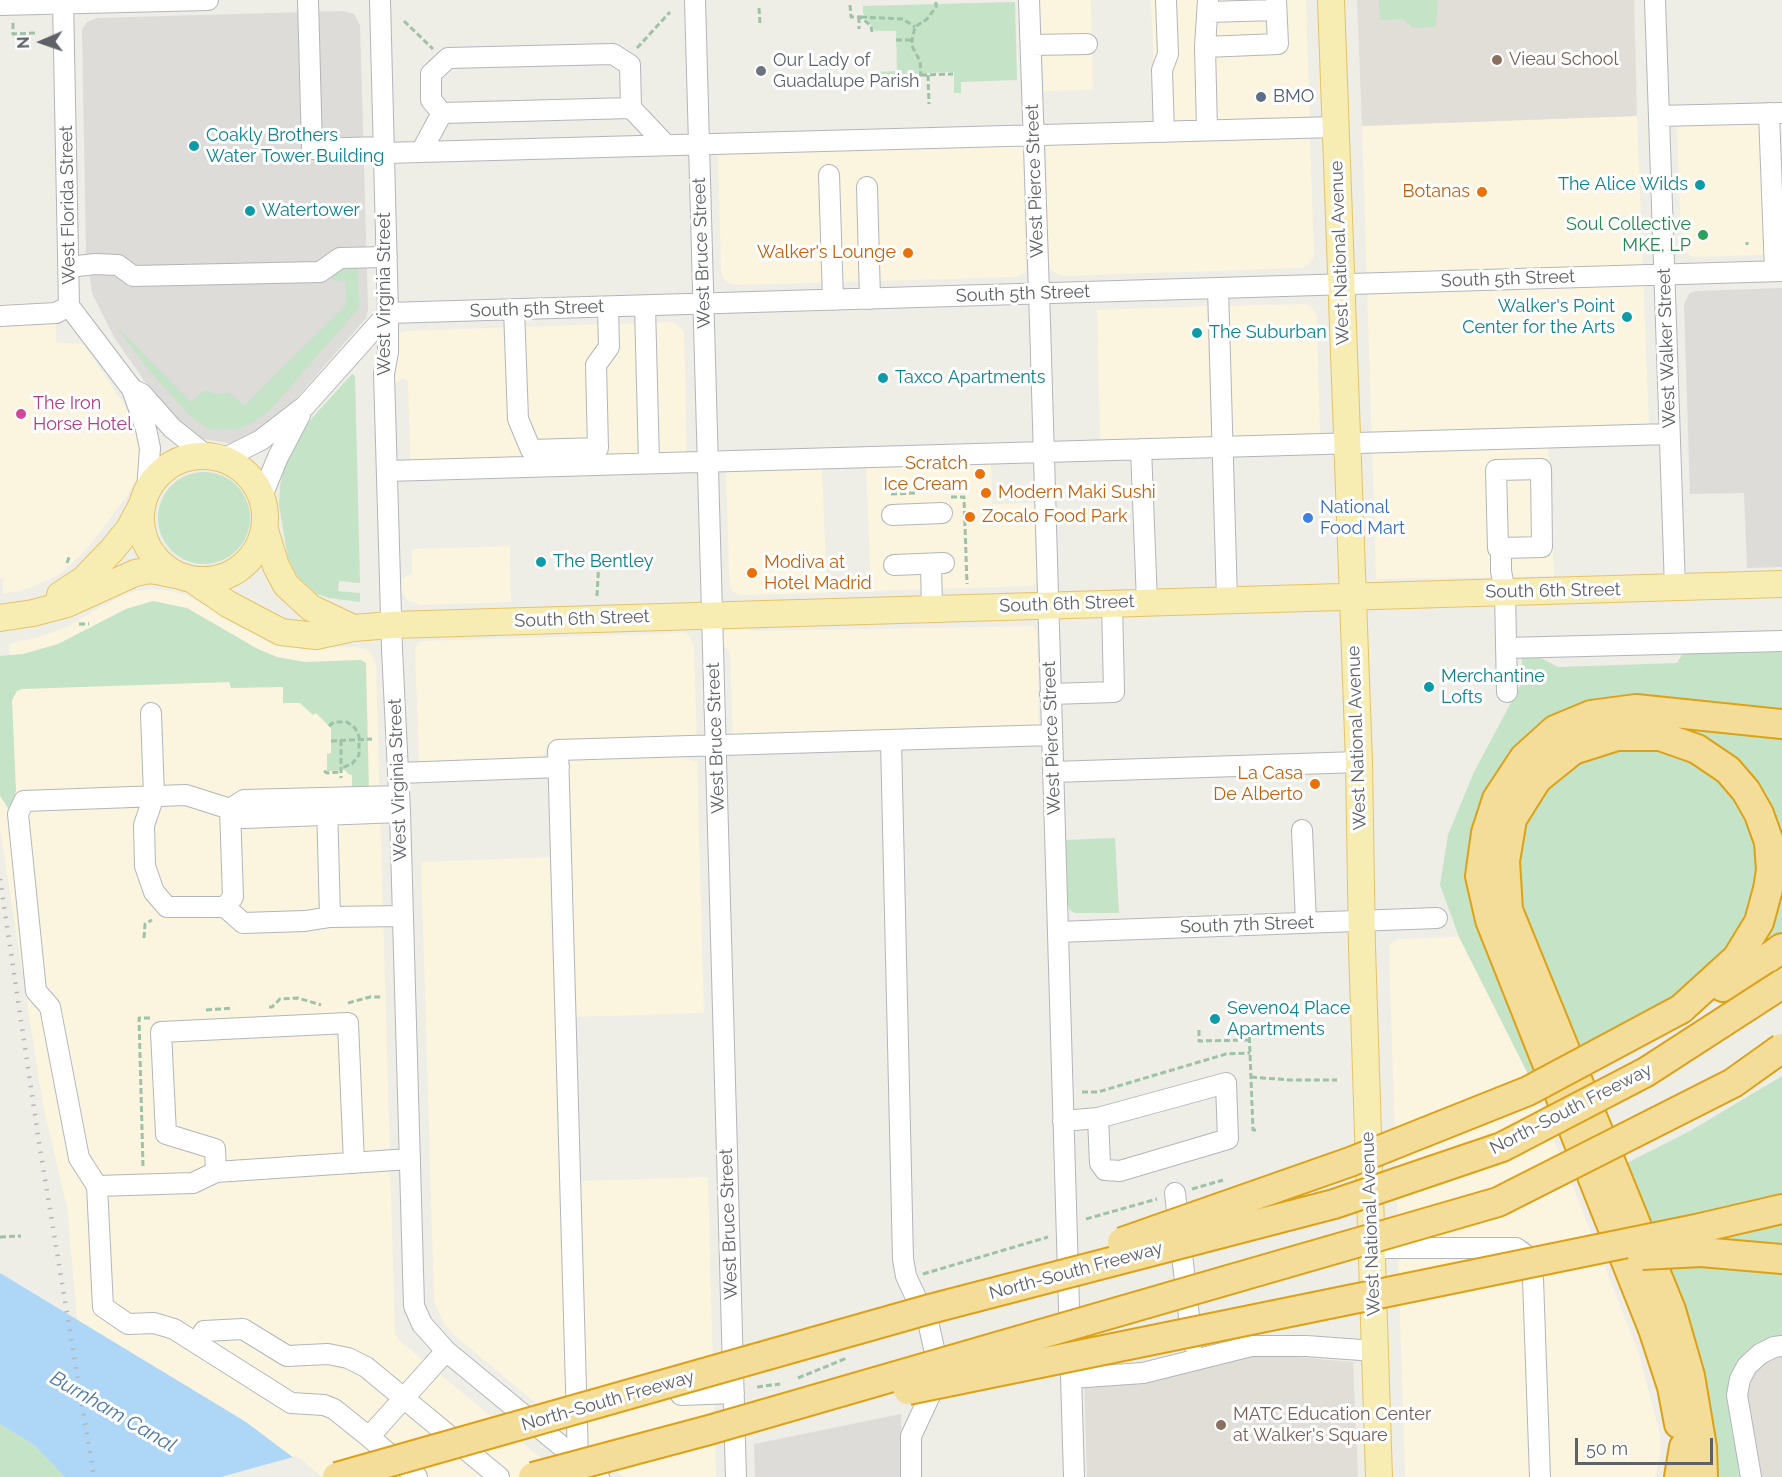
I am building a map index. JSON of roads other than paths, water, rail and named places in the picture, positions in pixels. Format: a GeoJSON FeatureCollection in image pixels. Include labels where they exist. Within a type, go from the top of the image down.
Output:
{"type":"FeatureCollection","features":[{"type":"Feature","properties":{"kind":"highway"},"geometry":{"type":"LineString","coordinates":[[1689,1477],[1672,1387],[1653,1329],[1490,920],[1480,876],[1486,833],[1497,799],[1524,758],[1555,730],[1591,715],[1636,710],[1782,724]]}},
{"type":"Feature","properties":{"kind":"highway"},"geometry":{"type":"LineString","coordinates":[[1681,1009],[1737,958],[1760,922],[1771,870],[1769,842],[1759,814],[1746,791],[1728,770],[1713,759],[1697,749],[1660,736],[1617,736],[1574,750],[1537,779],[1512,819],[1505,861],[1508,910],[1671,1310],[1690,1376],[1702,1446],[1703,1477]]}},
{"type":"Feature","properties":{"kind":"highway"},"geometry":{"type":"LineString","coordinates":[[930,1309],[1350,1162],[1528,1091],[1744,975],[1782,948]]}},
{"type":"Feature","properties":{"kind":"highway","name":"North-South Freeway"},"geometry":{"type":"LineString","coordinates":[[337,1477],[930,1309],[1334,1204],[1502,1147],[1646,1072],[1782,984]]}},
{"type":"Feature","properties":{"kind":"highway"},"geometry":{"type":"LineString","coordinates":[[533,1477],[708,1430],[1498,1202],[1733,1083],[1782,1048]]}},
{"type":"Feature","properties":{"kind":"highway"},"geometry":{"type":"LineString","coordinates":[[708,1430],[1550,1260],[1699,1241],[1782,1209]]}},
{"type":"Feature","properties":{"kind":"highway"},"geometry":{"type":"LineString","coordinates":[[1699,1241],[1782,1259]]}},
{"type":"Feature","properties":{"kind":"highway"},"geometry":{"type":"LineString","coordinates":[[1679,1477],[1684,1447]]}},
{"type":"Feature","properties":{"kind":"main road","name":"West National Avenue"},"geometry":{"type":"LineString","coordinates":[[1331,0],[1359,762],[1379,1477]]}},
{"type":"Feature","properties":{"kind":"main road"},"geometry":{"type":"LineString","coordinates":[[189,458],[215,458],[239,468],[253,480],[262,496],[265,530],[258,548],[246,564],[230,575],[212,580],[184,577],[162,565],[151,552],[144,537],[141,520],[145,497],[158,476],[172,464],[189,458]]}},
{"type":"Feature","properties":{"kind":"main road","name":"South 6th Street"},"geometry":{"type":"LineString","coordinates":[[53,606],[61,594],[83,580],[112,550],[129,529],[145,497]]}},
{"type":"Feature","properties":{"kind":"main road","name":"South 6th Street"},"geometry":{"type":"LineString","coordinates":[[265,530],[276,566],[286,585],[311,608],[353,628]]}},
{"type":"Feature","properties":{"kind":"main road","name":"South 6th Street"},"geometry":{"type":"LineString","coordinates":[[3,618],[67,604],[135,573],[151,570],[184,577],[281,632],[316,636],[353,628],[392,625],[1782,584]]}},
{"type":"Feature","properties":{"kind":"street"},"geometry":{"type":"LineString","coordinates":[[0,6],[63,2],[208,0]]}},
{"type":"Feature","properties":{"kind":"street"},"geometry":{"type":"LineString","coordinates":[[309,0],[312,149],[421,152],[1335,127]]}},
{"type":"Feature","properties":{"kind":"street","name":"West Virginia Street"},"geometry":{"type":"LineString","coordinates":[[380,0],[388,313],[388,352],[384,374],[400,804],[414,1306],[422,1324],[446,1351],[599,1477]]}},
{"type":"Feature","properties":{"kind":"street","name":"West Bruce Street"},"geometry":{"type":"LineString","coordinates":[[695,0],[736,1477]]}},
{"type":"Feature","properties":{"kind":"street","name":"West Pierce Street"},"geometry":{"type":"LineString","coordinates":[[1029,0],[1074,1477]]}},
{"type":"Feature","properties":{"kind":"street"},"geometry":{"type":"LineString","coordinates":[[1164,132],[1162,70],[1168,54],[1166,0]]}},
{"type":"Feature","properties":{"kind":"street","name":"West Walker Street"},"geometry":{"type":"LineString","coordinates":[[1655,0],[1675,588]]}},
{"type":"Feature","properties":{"kind":"street","name":"West Florida Street"},"geometry":{"type":"LineString","coordinates":[[63,2],[69,306],[132,389],[150,448],[145,497]]}},
{"type":"Feature","properties":{"kind":"street"},"geometry":{"type":"LineString","coordinates":[[1205,46],[1278,44],[1276,5],[1208,6],[1205,46],[1207,130]]}},
{"type":"Feature","properties":{"kind":"street"},"geometry":{"type":"LineString","coordinates":[[1030,45],[1087,44]]}},
{"type":"Feature","properties":{"kind":"street"},"geometry":{"type":"LineString","coordinates":[[442,113],[431,100],[431,74],[448,58],[613,54],[630,65],[631,108],[666,146]]}},
{"type":"Feature","properties":{"kind":"street"},"geometry":{"type":"LineString","coordinates":[[442,113],[631,108]]}},
{"type":"Feature","properties":{"kind":"street"},"geometry":{"type":"LineString","coordinates":[[421,152],[442,113]]}},
{"type":"Feature","properties":{"kind":"street"},"geometry":{"type":"LineString","coordinates":[[1659,116],[1776,113],[1778,271]]}},
{"type":"Feature","properties":{"kind":"street"},"geometry":{"type":"LineString","coordinates":[[829,175],[833,300]]}},
{"type":"Feature","properties":{"kind":"street"},"geometry":{"type":"LineString","coordinates":[[867,187],[870,299]]}},
{"type":"Feature","properties":{"kind":"street"},"geometry":{"type":"LineString","coordinates":[[69,267],[95,264],[117,265],[133,276],[321,272],[340,258],[387,257]]}},
{"type":"Feature","properties":{"kind":"street","name":"South 5th Street"},"geometry":{"type":"LineString","coordinates":[[388,313],[1778,271]]}},
{"type":"Feature","properties":{"kind":"street"},"geometry":{"type":"LineString","coordinates":[[1218,288],[1227,600]]}},
{"type":"Feature","properties":{"kind":"street"},"geometry":{"type":"LineString","coordinates":[[0,316],[56,313],[69,306]]}},
{"type":"Feature","properties":{"kind":"street"},"geometry":{"type":"LineString","coordinates":[[645,306],[649,463]]}},
{"type":"Feature","properties":{"kind":"street"},"geometry":{"type":"LineString","coordinates":[[514,309],[518,418],[531,450],[598,448],[596,365],[609,347],[608,307]]}},
{"type":"Feature","properties":{"kind":"street"},"geometry":{"type":"LineString","coordinates":[[215,458],[261,440],[304,406],[388,313]]}},
{"type":"Feature","properties":{"kind":"street"},"geometry":{"type":"LineString","coordinates":[[348,359],[370,357],[378,363],[384,374]]}},
{"type":"Feature","properties":{"kind":"street","name":"West Florida Street"},"geometry":{"type":"LineString","coordinates":[[132,389],[142,394],[172,428],[215,458]]}},
{"type":"Feature","properties":{"kind":"street"},"geometry":{"type":"LineString","coordinates":[[262,496],[278,457],[304,406]]}},
{"type":"Feature","properties":{"kind":"street"},"geometry":{"type":"LineString","coordinates":[[387,471],[1670,434]]}},
{"type":"Feature","properties":{"kind":"street"},"geometry":{"type":"LineString","coordinates":[[1526,438],[1526,469]]}},
{"type":"Feature","properties":{"kind":"street"},"geometry":{"type":"LineString","coordinates":[[1141,449],[1148,602]]}},
{"type":"Feature","properties":{"kind":"street"},"geometry":{"type":"LineString","coordinates":[[1541,469],[1542,547],[1501,548],[1497,548],[1496,470],[1541,469]]}},
{"type":"Feature","properties":{"kind":"street"},"geometry":{"type":"LineString","coordinates":[[892,515],[942,513]]}},
{"type":"Feature","properties":{"kind":"street"},"geometry":{"type":"LineString","coordinates":[[1501,548],[1501,571],[1505,592],[1508,692]]}},
{"type":"Feature","properties":{"kind":"street"},"geometry":{"type":"LineString","coordinates":[[894,565],[937,564],[932,609]]}},
{"type":"Feature","properties":{"kind":"street"},"geometry":{"type":"LineString","coordinates":[[1050,694],[1114,692],[1112,603]]}},
{"type":"Feature","properties":{"kind":"street"},"geometry":{"type":"LineString","coordinates":[[1506,648],[1782,641]]}},
{"type":"Feature","properties":{"kind":"street"},"geometry":{"type":"LineString","coordinates":[[151,713],[154,796],[144,825],[145,866],[154,892],[167,907],[225,907],[243,923],[305,921],[330,917],[403,916]]}},
{"type":"Feature","properties":{"kind":"street"},"geometry":{"type":"LineString","coordinates":[[579,1459],[558,750],[1052,735]]}},
{"type":"Feature","properties":{"kind":"street"},"geometry":{"type":"LineString","coordinates":[[891,741],[903,1259],[906,1276],[929,1326],[935,1353],[933,1389],[911,1436],[911,1477]]}},
{"type":"Feature","properties":{"kind":"street"},"geometry":{"type":"LineString","coordinates":[[1053,772],[1359,762]]}},
{"type":"Feature","properties":{"kind":"street"},"geometry":{"type":"LineString","coordinates":[[399,773],[559,767]]}},
{"type":"Feature","properties":{"kind":"street"},"geometry":{"type":"LineString","coordinates":[[230,809],[186,795],[24,801],[18,814],[36,991],[50,1006],[79,1158],[97,1186],[103,1307],[128,1324],[154,1323],[174,1329],[291,1403],[324,1405],[334,1409],[417,1477]]}},
{"type":"Feature","properties":{"kind":"street"},"geometry":{"type":"LineString","coordinates":[[230,809],[244,800],[327,807],[400,804]]}},
{"type":"Feature","properties":{"kind":"street"},"geometry":{"type":"LineString","coordinates":[[327,807],[330,917]]}},
{"type":"Feature","properties":{"kind":"street"},"geometry":{"type":"LineString","coordinates":[[225,907],[233,897],[230,809]]}},
{"type":"Feature","properties":{"kind":"street"},"geometry":{"type":"LineString","coordinates":[[1302,830],[1306,923]]}},
{"type":"Feature","properties":{"kind":"street","name":"South 7th Street"},"geometry":{"type":"LineString","coordinates":[[1058,932],[1437,918]]}},
{"type":"Feature","properties":{"kind":"street"},"geometry":{"type":"LineString","coordinates":[[216,1172],[215,1149],[166,1134],[161,1032],[348,1023],[354,1163]]}},
{"type":"Feature","properties":{"kind":"street"},"geometry":{"type":"LineString","coordinates":[[1064,1121],[1098,1118],[1226,1083],[1228,1139],[1120,1171],[1105,1170],[1100,1163],[1098,1118]]}},
{"type":"Feature","properties":{"kind":"street"},"geometry":{"type":"LineString","coordinates":[[97,1186],[193,1183],[216,1172],[410,1159]]}},
{"type":"Feature","properties":{"kind":"street"},"geometry":{"type":"LineString","coordinates":[[1175,1193],[1194,1358]]}},
{"type":"Feature","properties":{"kind":"street"},"geometry":{"type":"LineString","coordinates":[[1372,1248],[1516,1248],[1527,1256],[1533,1279],[1540,1477]]}},
{"type":"Feature","properties":{"kind":"street"},"geometry":{"type":"LineString","coordinates":[[197,1343],[204,1331],[243,1329],[287,1356],[327,1354],[348,1358],[366,1367],[499,1477]]}},
{"type":"Feature","properties":{"kind":"street"},"geometry":{"type":"LineString","coordinates":[[1071,1378],[1143,1373],[1194,1358],[1251,1346],[1306,1346],[1375,1351]]}},
{"type":"Feature","properties":{"kind":"street"},"geometry":{"type":"LineString","coordinates":[[1751,1477],[1737,1395],[1740,1379],[1747,1366],[1760,1354],[1782,1346]]}},
{"type":"Feature","properties":{"kind":"street"},"geometry":{"type":"LineString","coordinates":[[369,1437],[446,1351]]}},
{"type":"Feature","properties":{"kind":"street"},"geometry":{"type":"LineString","coordinates":[[681,1395],[734,1393]]}},
{"type":"Feature","properties":{"kind":"water","name":"Burnham Canal"},"geometry":{"type":"Polygon","coordinates":[[[0,1273],[246,1422],[319,1477],[65,1477],[34,1445],[0,1424],[0,1273]]]}},
{"type":"Feature","properties":{"kind":"railway"},"geometry":{"type":"LineString","coordinates":[[0,879],[40,1149],[94,1477]]}},
{"type":"Feature","properties":{"kind":"place","name":"Vieau School"},"geometry":{"type":"Point","coordinates":[1497,60]}},
{"type":"Feature","properties":{"kind":"place","name":"Our Lady of Guadalupe Parish"},"geometry":{"type":"Point","coordinates":[761,71]}},
{"type":"Feature","properties":{"kind":"place","name":"BMO"},"geometry":{"type":"Point","coordinates":[1261,97]}},
{"type":"Feature","properties":{"kind":"place","name":"Coakly Brothers Water Tower Building"},"geometry":{"type":"Point","coordinates":[194,146]}},
{"type":"Feature","properties":{"kind":"place","name":"The Alice Wilds"},"geometry":{"type":"Point","coordinates":[1700,185]}},
{"type":"Feature","properties":{"kind":"place","name":"Botanas"},"geometry":{"type":"Point","coordinates":[1482,192]}},
{"type":"Feature","properties":{"kind":"place","name":"Watertower"},"geometry":{"type":"Point","coordinates":[250,211]}},
{"type":"Feature","properties":{"kind":"place","name":"Soul Collective MKE, LP"},"geometry":{"type":"Point","coordinates":[1703,235]}},
{"type":"Feature","properties":{"kind":"place","name":"Walker's Lounge"},"geometry":{"type":"Point","coordinates":[908,253]}},
{"type":"Feature","properties":{"kind":"place","name":"Walker's Point Center for the Arts"},"geometry":{"type":"Point","coordinates":[1627,317]}},
{"type":"Feature","properties":{"kind":"place","name":"The Suburban"},"geometry":{"type":"Point","coordinates":[1197,333]}},
{"type":"Feature","properties":{"kind":"place","name":"Taxco Apartments"},"geometry":{"type":"Point","coordinates":[883,378]}},
{"type":"Feature","properties":{"kind":"place","name":"The Iron Horse Hotel"},"geometry":{"type":"Point","coordinates":[21,414]}},
{"type":"Feature","properties":{"kind":"place","name":"Scratch Ice Cream"},"geometry":{"type":"Point","coordinates":[980,474]}},
{"type":"Feature","properties":{"kind":"place","name":"Modern Maki Sushi"},"geometry":{"type":"Point","coordinates":[986,493]}},
{"type":"Feature","properties":{"kind":"place","name":"Zocalo Food Park"},"geometry":{"type":"Point","coordinates":[970,517]}},
{"type":"Feature","properties":{"kind":"place","name":"National Food Mart"},"geometry":{"type":"Point","coordinates":[1308,518]}},
{"type":"Feature","properties":{"kind":"place","name":"The Bentley"},"geometry":{"type":"Point","coordinates":[541,562]}},
{"type":"Feature","properties":{"kind":"place","name":"Modiva at Hotel Madrid"},"geometry":{"type":"Point","coordinates":[752,573]}},
{"type":"Feature","properties":{"kind":"place","name":"Merchantine Lofts"},"geometry":{"type":"Point","coordinates":[1429,687]}},
{"type":"Feature","properties":{"kind":"place","name":"La Casa De Alberto"},"geometry":{"type":"Point","coordinates":[1315,784]}},
{"type":"Feature","properties":{"kind":"place","name":"Seven04 Place Apartments"},"geometry":{"type":"Point","coordinates":[1215,1019]}},
{"type":"Feature","properties":{"kind":"place","name":"MATC Education Center at Walker's Square"},"geometry":{"type":"Point","coordinates":[1221,1425]}}]}
